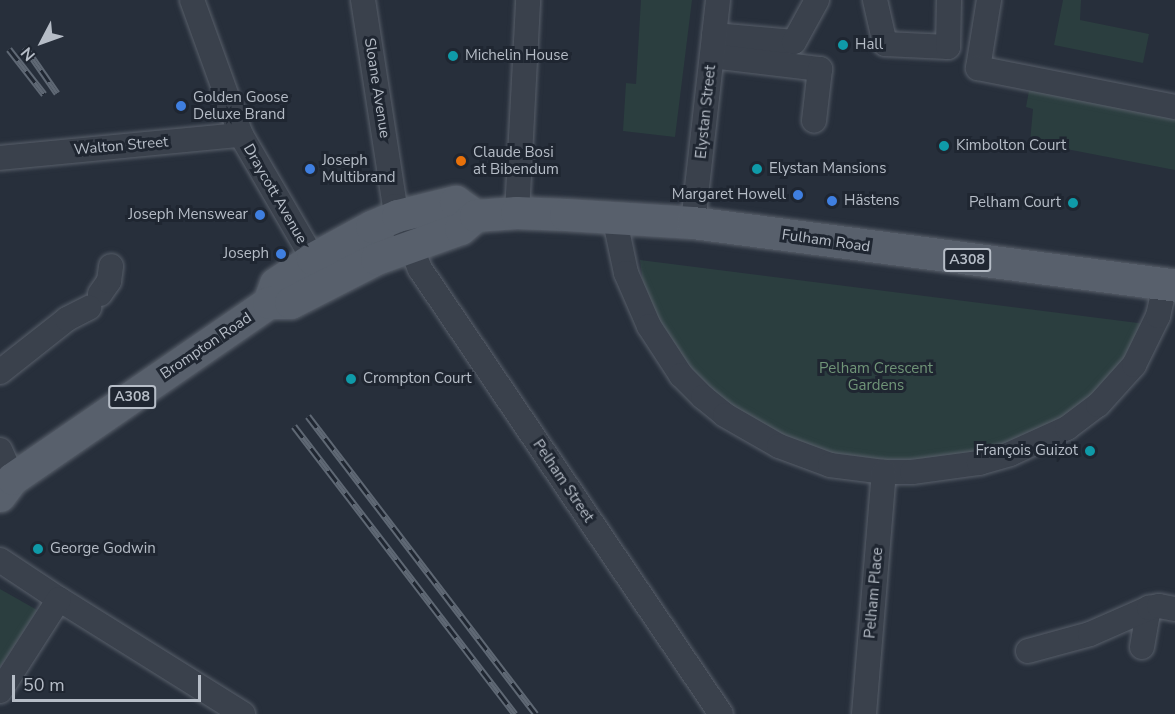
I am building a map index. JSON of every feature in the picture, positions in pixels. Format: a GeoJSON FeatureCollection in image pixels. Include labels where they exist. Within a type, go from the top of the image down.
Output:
{"type":"FeatureCollection","features":[{"type":"Feature","properties":{"kind":"main road","name":"A308"},"geometry":{"type":"LineString","coordinates":[[398,216],[456,202],[476,216]]}},
{"type":"Feature","properties":{"kind":"main road","name":"Fulham Road"},"geometry":{"type":"LineString","coordinates":[[409,246],[461,229],[476,216],[517,213],[615,216],[693,223],[1170,285]]}},
{"type":"Feature","properties":{"kind":"main road","name":"Brompton Road"},"geometry":{"type":"LineString","coordinates":[[320,271],[398,216]]}},
{"type":"Feature","properties":{"kind":"main road","name":"Brompton Road"},"geometry":{"type":"LineString","coordinates":[[6,488],[269,303],[276,284],[409,246]]}},
{"type":"Feature","properties":{"kind":"street","name":"Draycott Avenue"},"geometry":{"type":"LineString","coordinates":[[192,0],[241,135],[320,271]]}},
{"type":"Feature","properties":{"kind":"street","name":"Sloane Avenue"},"geometry":{"type":"LineString","coordinates":[[363,0],[398,216],[409,246]]}},
{"type":"Feature","properties":{"kind":"street"},"geometry":{"type":"LineString","coordinates":[[517,213],[528,0]]}},
{"type":"Feature","properties":{"kind":"street","name":"Elystan Street"},"geometry":{"type":"LineString","coordinates":[[693,223],[718,0]]}},
{"type":"Feature","properties":{"kind":"street"},"geometry":{"type":"LineString","coordinates":[[713,45],[794,42],[818,0]]}},
{"type":"Feature","properties":{"kind":"street"},"geometry":{"type":"LineString","coordinates":[[875,0],[885,44],[948,47],[949,0]]}},
{"type":"Feature","properties":{"kind":"street"},"geometry":{"type":"LineString","coordinates":[[989,0],[978,68],[1175,107]]}},
{"type":"Feature","properties":{"kind":"street"},"geometry":{"type":"LineString","coordinates":[[713,45],[820,69],[814,121]]}},
{"type":"Feature","properties":{"kind":"street","name":"Walton Street"},"geometry":{"type":"LineString","coordinates":[[0,158],[241,135]]}},
{"type":"Feature","properties":{"kind":"street"},"geometry":{"type":"LineString","coordinates":[[615,216],[626,273],[649,326],[664,354],[703,397],[725,415],[779,446],[830,465],[884,472],[912,472],[979,463],[1010,454],[1067,428],[1098,405],[1134,365],[1170,285]]}},
{"type":"Feature","properties":{"kind":"street","name":"Pelham Street"},"geometry":{"type":"LineString","coordinates":[[409,246],[423,274],[721,714]]}},
{"type":"Feature","properties":{"kind":"street"},"geometry":{"type":"LineString","coordinates":[[0,372],[95,301],[109,281],[111,266]]}},
{"type":"Feature","properties":{"kind":"street"},"geometry":{"type":"LineString","coordinates":[[0,450],[6,488]]}},
{"type":"Feature","properties":{"kind":"street","name":"Pelham Place"},"geometry":{"type":"LineString","coordinates":[[864,714],[884,472]]}},
{"type":"Feature","properties":{"kind":"street"},"geometry":{"type":"LineString","coordinates":[[0,560],[59,600],[243,714]]}},
{"type":"Feature","properties":{"kind":"street"},"geometry":{"type":"LineString","coordinates":[[0,691],[59,600]]}},
{"type":"Feature","properties":{"kind":"street"},"geometry":{"type":"LineString","coordinates":[[1028,651],[1090,634],[1149,608],[1159,606],[1175,609]]}},
{"type":"Feature","properties":{"kind":"street"},"geometry":{"type":"LineString","coordinates":[[1142,647],[1149,608]]}},
{"type":"Feature","properties":{"kind":"green space"},"geometry":{"type":"Polygon","coordinates":[[[641,0],[692,0],[675,137],[623,131],[626,83],[636,84],[641,0]]]}},
{"type":"Feature","properties":{"kind":"green space"},"geometry":{"type":"Polygon","coordinates":[[[1063,0],[1081,0],[1080,20],[1149,34],[1143,63],[1054,45],[1063,0]]]}},
{"type":"Feature","properties":{"kind":"green space"},"geometry":{"type":"Polygon","coordinates":[[[1030,85],[1175,114],[1175,170],[1030,142],[1033,109],[1026,107],[1030,85]]]}},
{"type":"Feature","properties":{"kind":"green space","name":"Pelham Crescent Gardens"},"geometry":{"type":"Polygon","coordinates":[[[640,260],[1146,324],[1125,360],[1102,388],[1053,424],[1016,441],[978,453],[940,459],[859,461],[794,444],[744,418],[681,363],[644,292],[640,260]]]}},
{"type":"Feature","properties":{"kind":"green space"},"geometry":{"type":"Polygon","coordinates":[[[0,589],[37,610],[0,667],[0,589]]]}},
{"type":"Feature","properties":{"kind":"railway"},"geometry":{"type":"LineString","coordinates":[[25,47],[57,93]]}},
{"type":"Feature","properties":{"kind":"railway"},"geometry":{"type":"LineString","coordinates":[[9,49],[44,94]]}},
{"type":"Feature","properties":{"kind":"railway"},"geometry":{"type":"LineString","coordinates":[[308,416],[536,714]]}},
{"type":"Feature","properties":{"kind":"railway"},"geometry":{"type":"LineString","coordinates":[[294,426],[515,714]]}},
{"type":"Feature","properties":{"kind":"place","name":"Hall"},"geometry":{"type":"Point","coordinates":[843,45]}},
{"type":"Feature","properties":{"kind":"place","name":"Michelin House"},"geometry":{"type":"Point","coordinates":[453,56]}},
{"type":"Feature","properties":{"kind":"place","name":"Golden Goose Deluxe Brand"},"geometry":{"type":"Point","coordinates":[181,106]}},
{"type":"Feature","properties":{"kind":"place","name":"Kimbolton Court"},"geometry":{"type":"Point","coordinates":[944,146]}},
{"type":"Feature","properties":{"kind":"place","name":"Claude Bosi at Bibendum"},"geometry":{"type":"Point","coordinates":[461,161]}},
{"type":"Feature","properties":{"kind":"place","name":"Joseph Multibrand"},"geometry":{"type":"Point","coordinates":[310,169]}},
{"type":"Feature","properties":{"kind":"place","name":"Elystan Mansions"},"geometry":{"type":"Point","coordinates":[757,169]}},
{"type":"Feature","properties":{"kind":"place","name":"Margaret Howell"},"geometry":{"type":"Point","coordinates":[798,195]}},
{"type":"Feature","properties":{"kind":"place","name":"Hästens"},"geometry":{"type":"Point","coordinates":[832,201]}},
{"type":"Feature","properties":{"kind":"place","name":"Pelham Court"},"geometry":{"type":"Point","coordinates":[1073,203]}},
{"type":"Feature","properties":{"kind":"place","name":"Joseph Menswear"},"geometry":{"type":"Point","coordinates":[260,215]}},
{"type":"Feature","properties":{"kind":"place","name":"Joseph"},"geometry":{"type":"Point","coordinates":[281,254]}},
{"type":"Feature","properties":{"kind":"place","name":"Crompton Court"},"geometry":{"type":"Point","coordinates":[351,379]}},
{"type":"Feature","properties":{"kind":"place","name":"François Guizot"},"geometry":{"type":"Point","coordinates":[1090,451]}},
{"type":"Feature","properties":{"kind":"place","name":"George Godwin"},"geometry":{"type":"Point","coordinates":[38,549]}}]}
